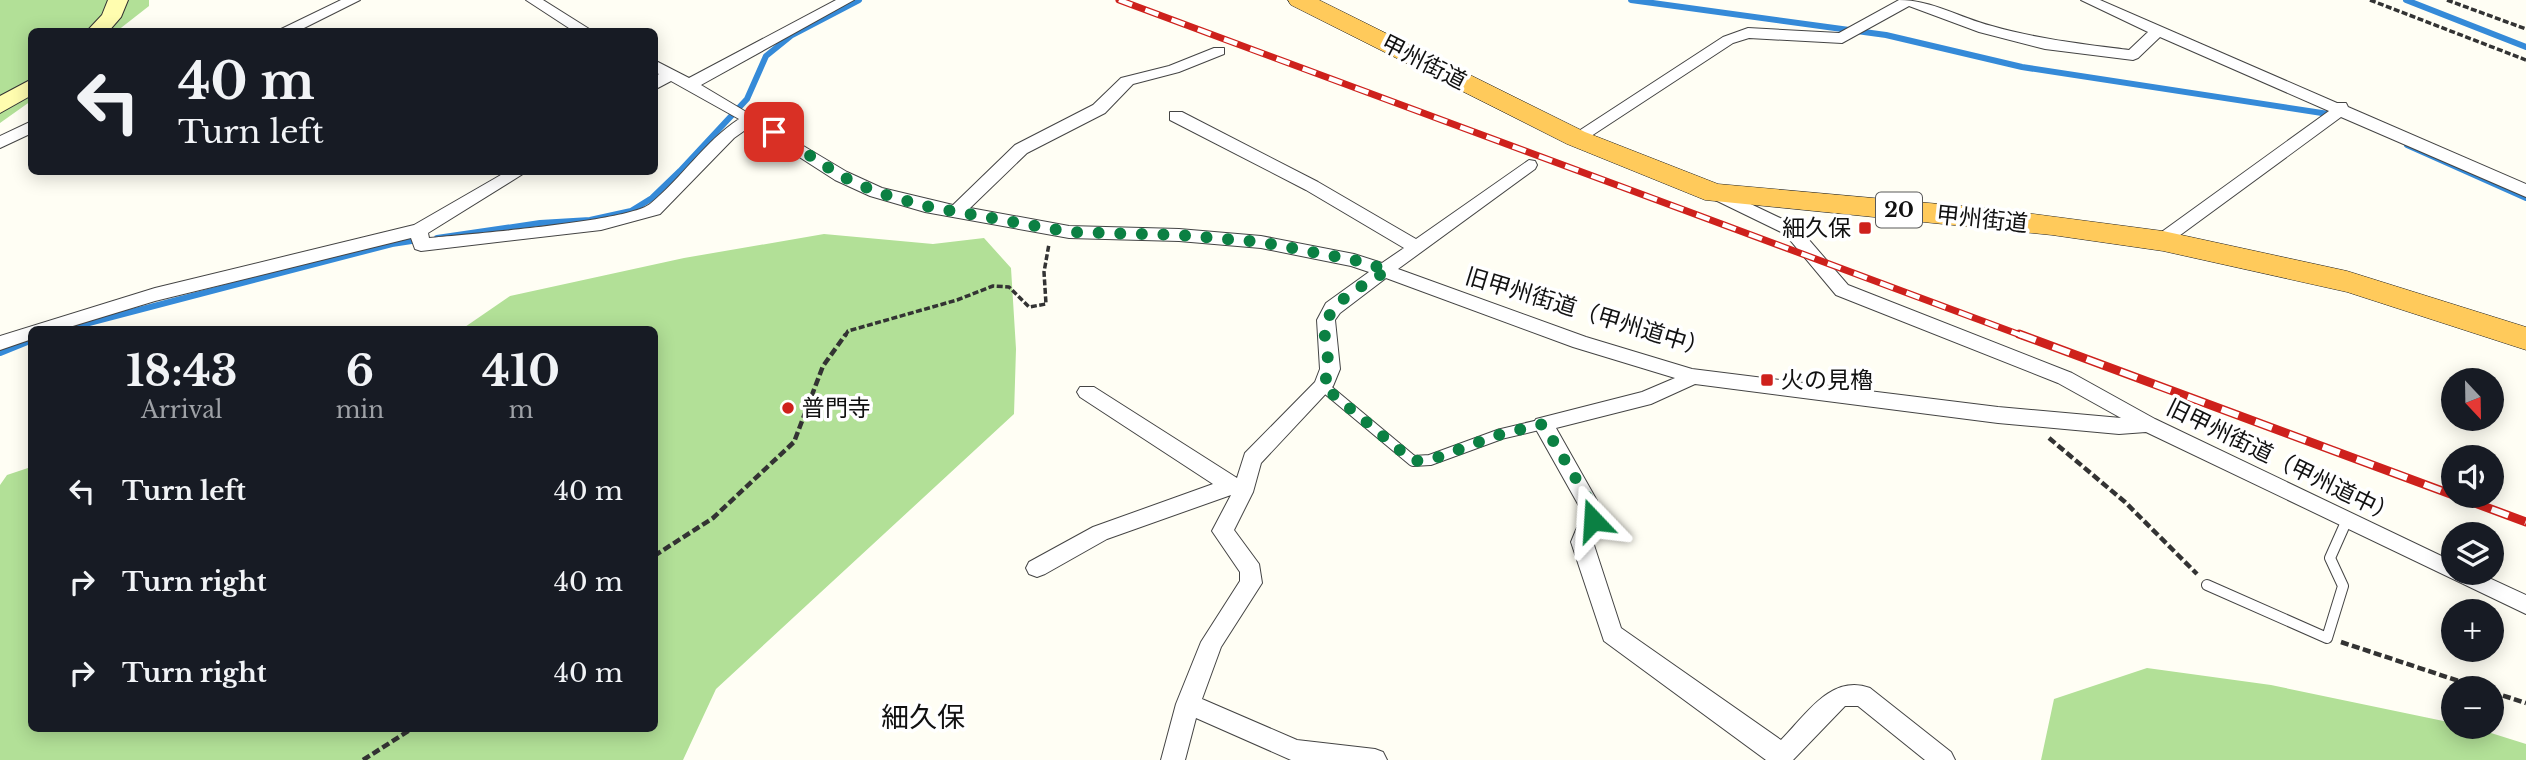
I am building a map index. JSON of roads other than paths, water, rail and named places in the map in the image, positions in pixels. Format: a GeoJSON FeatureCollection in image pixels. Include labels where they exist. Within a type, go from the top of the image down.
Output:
{"type":"FeatureCollection","features":[{"type":"Feature","properties":{"kind":"highway","name":"甲州街道"},"geometry":{"type":"LineString","coordinates":[[1309,1],[1576,138],[1661,174],[1715,193],[2085,229],[2162,240],[2328,277],[2526,339]]}},
{"type":"Feature","properties":{"kind":"main road"},"geometry":{"type":"LineString","coordinates":[[100,28],[111,17],[118,0]]}},
{"type":"Feature","properties":{"kind":"main road"},"geometry":{"type":"LineString","coordinates":[[0,106],[28,88]]}},
{"type":"Feature","properties":{"kind":"street"},"geometry":{"type":"LineString","coordinates":[[291,28],[353,0]]}},
{"type":"Feature","properties":{"kind":"street"},"geometry":{"type":"LineString","coordinates":[[533,0],[580,28]]}},
{"type":"Feature","properties":{"kind":"street"},"geometry":{"type":"LineString","coordinates":[[690,85],[847,0]]}},
{"type":"Feature","properties":{"kind":"street"},"geometry":{"type":"LineString","coordinates":[[2088,0],[2336,112],[2526,191]]}},
{"type":"Feature","properties":{"kind":"street"},"geometry":{"type":"LineString","coordinates":[[1576,138],[1728,40],[1748,33],[1830,39],[1852,35],[1909,1],[1984,29],[2045,44],[2133,55],[2158,30]]}},
{"type":"Feature","properties":{"kind":"street"},"geometry":{"type":"LineString","coordinates":[[957,211],[1021,149],[1098,109],[1127,81],[1174,69],[1219,51]]}},
{"type":"Feature","properties":{"kind":"street"},"geometry":{"type":"LineString","coordinates":[[658,67],[728,106]]}},
{"type":"Feature","properties":{"kind":"street"},"geometry":{"type":"LineString","coordinates":[[658,83],[672,74]]}},
{"type":"Feature","properties":{"kind":"street","name":"旧甲州街道（甲州道中）"},"geometry":{"type":"LineString","coordinates":[[728,106],[841,176],[876,192],[1052,229],[1261,242],[1354,260],[1388,270],[1462,302],[1692,376],[2023,417],[2119,426],[2148,424],[2441,566]]}},
{"type":"Feature","properties":{"kind":"street"},"geometry":{"type":"LineString","coordinates":[[2162,240],[2336,112]]}},
{"type":"Feature","properties":{"kind":"street"},"geometry":{"type":"LineString","coordinates":[[1176,116],[1312,186],[1418,248]]}},
{"type":"Feature","properties":{"kind":"street"},"geometry":{"type":"LineString","coordinates":[[50,326],[155,295],[420,235],[601,224],[654,209],[748,117]]}},
{"type":"Feature","properties":{"kind":"street"},"geometry":{"type":"LineString","coordinates":[[0,143],[28,128]]}},
{"type":"Feature","properties":{"kind":"street"},"geometry":{"type":"LineString","coordinates":[[1173,760],[1188,704],[1212,642],[1251,583],[1251,570],[1223,531],[1237,489],[1252,459],[1323,386],[1331,369],[1325,339],[1325,320],[1333,308],[1529,165]]}},
{"type":"Feature","properties":{"kind":"street"},"geometry":{"type":"LineString","coordinates":[[420,235],[513,175]]}},
{"type":"Feature","properties":{"kind":"street"},"geometry":{"type":"LineString","coordinates":[[1715,193],[1791,230],[1801,239],[1825,276],[1842,290],[2065,377],[2148,424]]}},
{"type":"Feature","properties":{"kind":"street"},"geometry":{"type":"LineString","coordinates":[[0,343],[28,333]]}},
{"type":"Feature","properties":{"kind":"street"},"geometry":{"type":"LineString","coordinates":[[1692,376],[1684,384],[1648,397],[1543,424],[1594,513],[1582,542],[1612,634],[1780,757],[1840,696],[1862,695],[1943,760]]}},
{"type":"Feature","properties":{"kind":"street"},"geometry":{"type":"LineString","coordinates":[[1087,392],[1237,489]]}},
{"type":"Feature","properties":{"kind":"street"},"geometry":{"type":"LineString","coordinates":[[1037,568],[1100,533],[1237,489]]}},
{"type":"Feature","properties":{"kind":"street","name":"旧甲州街道（甲州道中）"},"geometry":{"type":"LineString","coordinates":[[2482,585],[2526,605]]}},
{"type":"Feature","properties":{"kind":"street"},"geometry":{"type":"LineString","coordinates":[[1188,704],[1296,751],[1375,760]]}},
{"type":"Feature","properties":{"kind":"lane"},"geometry":{"type":"LineString","coordinates":[[1323,386],[1413,461],[1430,460],[1501,434],[1543,424]]}},
{"type":"Feature","properties":{"kind":"lane"},"geometry":{"type":"LineString","coordinates":[[2207,585],[2327,638],[2343,586],[2330,558],[2346,522]]}},
{"type":"Feature","properties":{"kind":"waterway"},"geometry":{"type":"LineString","coordinates":[[437,238],[540,223],[590,220],[631,211],[652,198],[680,171],[747,99],[766,56],[792,35],[859,0]]}},
{"type":"Feature","properties":{"kind":"waterway"},"geometry":{"type":"LineString","coordinates":[[1631,0],[1886,35],[2022,67],[2335,115]]}},
{"type":"Feature","properties":{"kind":"waterway"},"geometry":{"type":"LineString","coordinates":[[2406,0],[2526,47]]}},
{"type":"Feature","properties":{"kind":"waterway"},"geometry":{"type":"LineString","coordinates":[[2407,145],[2526,198]]}},
{"type":"Feature","properties":{"kind":"waterway"},"geometry":{"type":"LineString","coordinates":[[78,326],[392,244],[418,240]]}},
{"type":"Feature","properties":{"kind":"waterway"},"geometry":{"type":"LineString","coordinates":[[0,352],[28,341]]}},
{"type":"Feature","properties":{"kind":"railway"},"geometry":{"type":"LineString","coordinates":[[1119,0],[2023,336]]}},
{"type":"Feature","properties":{"kind":"railway"},"geometry":{"type":"LineString","coordinates":[[2019,334],[2526,522]]}},
{"type":"Feature","properties":{"kind":"place","name":"細久保"},"geometry":{"type":"Point","coordinates":[1865,228]}},
{"type":"Feature","properties":{"kind":"place","name":"火の見櫓"},"geometry":{"type":"Point","coordinates":[1767,380]}},
{"type":"Feature","properties":{"kind":"place","name":"普門寺"},"geometry":{"type":"Point","coordinates":[788,408]}},
{"type":"Feature","properties":{"kind":"district","name":"細久保"},"geometry":{"type":"Point","coordinates":[923,717]}}]}
